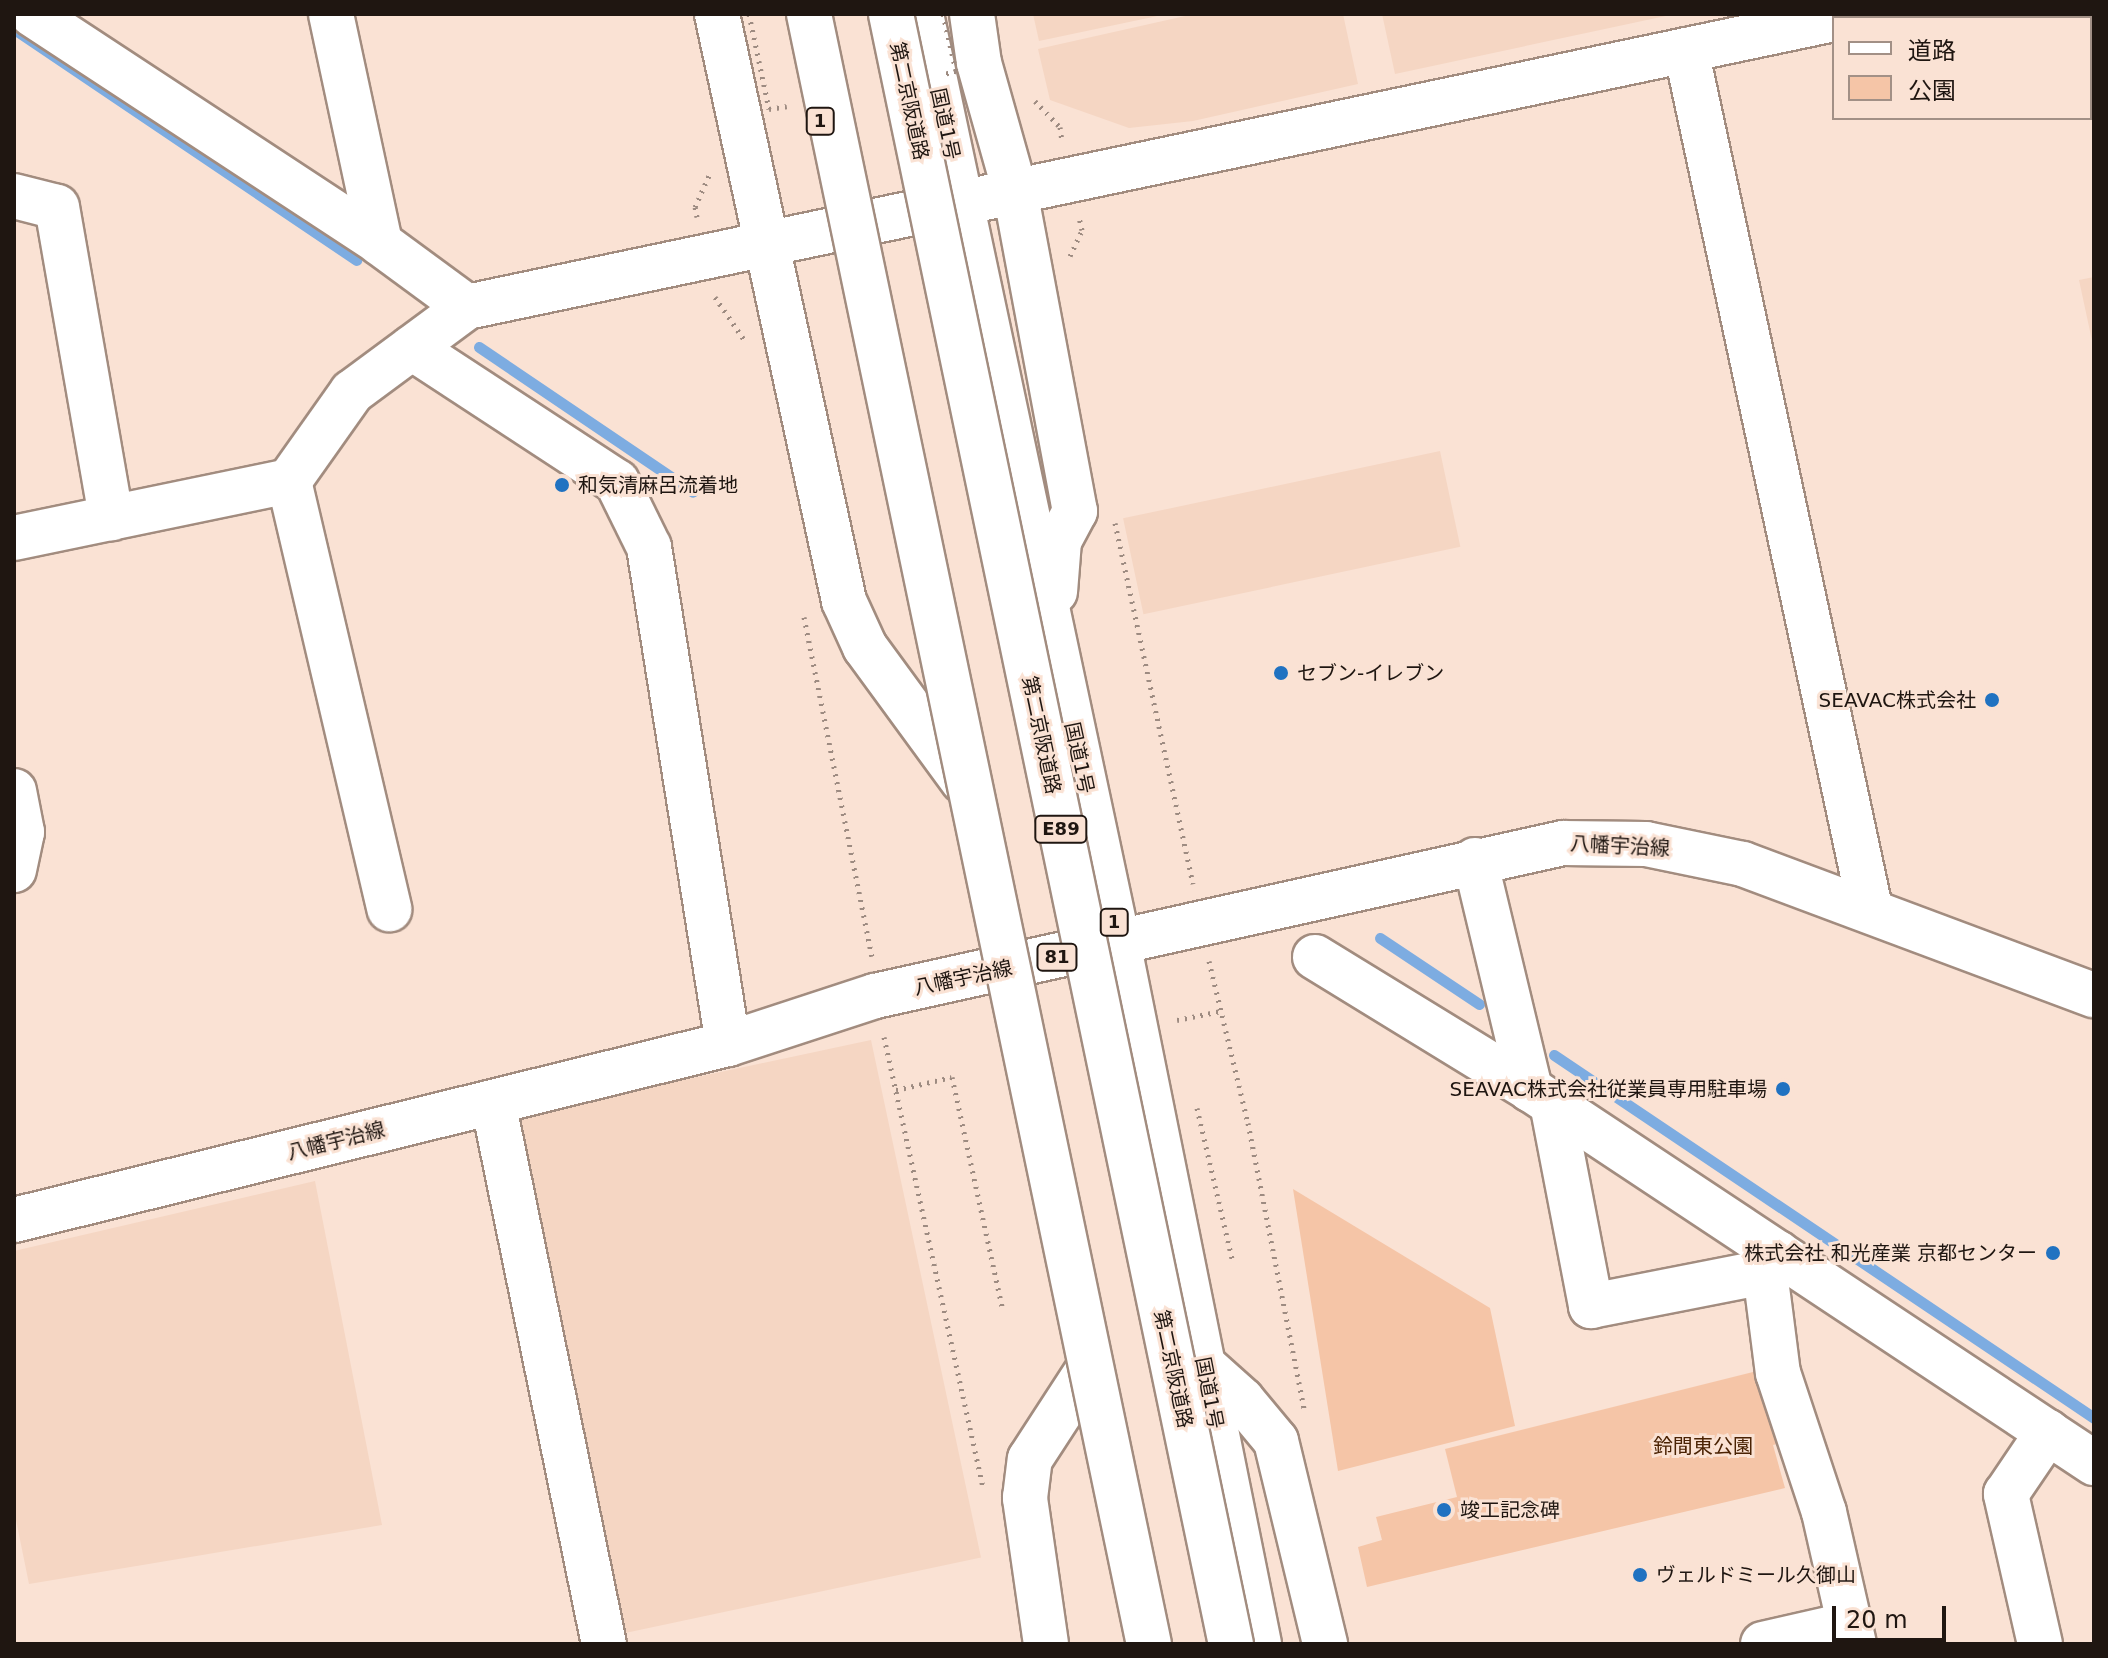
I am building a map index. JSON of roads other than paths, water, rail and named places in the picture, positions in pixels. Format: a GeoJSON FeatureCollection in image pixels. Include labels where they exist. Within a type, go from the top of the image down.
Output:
{"type":"FeatureCollection","features":[{"type":"Feature","properties":{"kind":"main road"},"geometry":{"type":"LineString","coordinates":[[32,14],[380,243],[467,307]]}},
{"type":"Feature","properties":{"kind":"main road"},"geometry":{"type":"LineString","coordinates":[[331,14],[380,243]]}},
{"type":"Feature","properties":{"kind":"main road"},"geometry":{"type":"LineString","coordinates":[[717,14],[844,601],[865,647],[963,781]]}},
{"type":"Feature","properties":{"kind":"main road","name":"1"},"geometry":{"type":"LineString","coordinates":[[797,14],[1089,1368],[1134,1644]]}},
{"type":"Feature","properties":{"kind":"main road"},"geometry":{"type":"LineString","coordinates":[[809,14],[1147,1644]]}},
{"type":"Feature","properties":{"kind":"main road","name":"第二京阪道路"},"geometry":{"type":"LineString","coordinates":[[891,14],[1231,1644]]}},
{"type":"Feature","properties":{"kind":"main road","name":"国道1号"},"geometry":{"type":"LineString","coordinates":[[921,14],[1118,942],[1259,1644]]}},
{"type":"Feature","properties":{"kind":"main road"},"geometry":{"type":"LineString","coordinates":[[972,14],[979,63],[1015,191],[1075,511],[1059,541],[1052,635]]}},
{"type":"Feature","properties":{"kind":"main road"},"geometry":{"type":"LineString","coordinates":[[14,538],[289,481],[352,392],[467,307],[1832,19]]}},
{"type":"Feature","properties":{"kind":"main road"},"geometry":{"type":"LineString","coordinates":[[1686,50],[1870,908]]}},
{"type":"Feature","properties":{"kind":"main road"},"geometry":{"type":"LineString","coordinates":[[14,196],[57,207],[111,518]]}},
{"type":"Feature","properties":{"kind":"main road"},"geometry":{"type":"LineString","coordinates":[[412,348],[617,482],[649,547],[728,1044]]}},
{"type":"Feature","properties":{"kind":"main road"},"geometry":{"type":"LineString","coordinates":[[289,481],[389,909]]}},
{"type":"Feature","properties":{"kind":"main road"},"geometry":{"type":"LineString","coordinates":[[14,791],[22,832],[14,870]]}},
{"type":"Feature","properties":{"kind":"main road","name":"八幡宇治線"},"geometry":{"type":"LineString","coordinates":[[14,1220],[728,1044],[875,996],[1005,969],[1475,860],[1563,843],[1646,844],[1743,864],[1870,908],[2094,995]]}},
{"type":"Feature","properties":{"kind":"main road"},"geometry":{"type":"LineString","coordinates":[[1475,860],[1541,1096],[1591,1306],[1772,1263]]}},
{"type":"Feature","properties":{"kind":"main road"},"geometry":{"type":"LineString","coordinates":[[1315,957],[1541,1096],[1772,1263],[2094,1463]]}},
{"type":"Feature","properties":{"kind":"main road"},"geometry":{"type":"LineString","coordinates":[[493,1102],[604,1644]]}},
{"type":"Feature","properties":{"kind":"main road"},"geometry":{"type":"LineString","coordinates":[[1763,1644],[1852,1634],[1824,1512],[1778,1373],[1772,1263]]}},
{"type":"Feature","properties":{"kind":"main road"},"geometry":{"type":"LineString","coordinates":[[1204,1366],[1242,1400],[1276,1441],[1325,1644]]}},
{"type":"Feature","properties":{"kind":"main road"},"geometry":{"type":"LineString","coordinates":[[1046,1644],[1025,1498],[1030,1459],[1089,1368]]}},
{"type":"Feature","properties":{"kind":"main road"},"geometry":{"type":"LineString","coordinates":[[2040,1644],[2006,1494],[2048,1432]]}},
{"type":"Feature","properties":{"kind":"waterway"},"geometry":{"type":"LineString","coordinates":[[14,29],[356,260]]}},
{"type":"Feature","properties":{"kind":"waterway"},"geometry":{"type":"LineString","coordinates":[[479,347],[693,492]]}},
{"type":"Feature","properties":{"kind":"waterway"},"geometry":{"type":"LineString","coordinates":[[1380,938],[1479,1004]]}},
{"type":"Feature","properties":{"kind":"waterway"},"geometry":{"type":"LineString","coordinates":[[1554,1055],[2094,1418]]}},
{"type":"Feature","properties":{"kind":"place","name":"和気清麻呂流着地"},"geometry":{"type":"Point","coordinates":[562,485]}},
{"type":"Feature","properties":{"kind":"place","name":"セブン-イレブン"},"geometry":{"type":"Point","coordinates":[1281,673]}},
{"type":"Feature","properties":{"kind":"place","name":"SEAVAC株式会社"},"geometry":{"type":"Point","coordinates":[1992,700]}},
{"type":"Feature","properties":{"kind":"place","name":"SEAVAC株式会社従業員専用駐車場"},"geometry":{"type":"Point","coordinates":[1783,1089]}},
{"type":"Feature","properties":{"kind":"place","name":"株式会社 和光産業 京都センター"},"geometry":{"type":"Point","coordinates":[2053,1253]}},
{"type":"Feature","properties":{"kind":"place","name":"竣工記念碑"},"geometry":{"type":"Point","coordinates":[1444,1510]}},
{"type":"Feature","properties":{"kind":"place","name":"ヴェルドミール久御山"},"geometry":{"type":"Point","coordinates":[1640,1575]}},
{"type":"Feature","properties":{"kind":"park label","name":"鈴間東公園"},"geometry":{"type":"Point","coordinates":[1703,1446]}}]}
